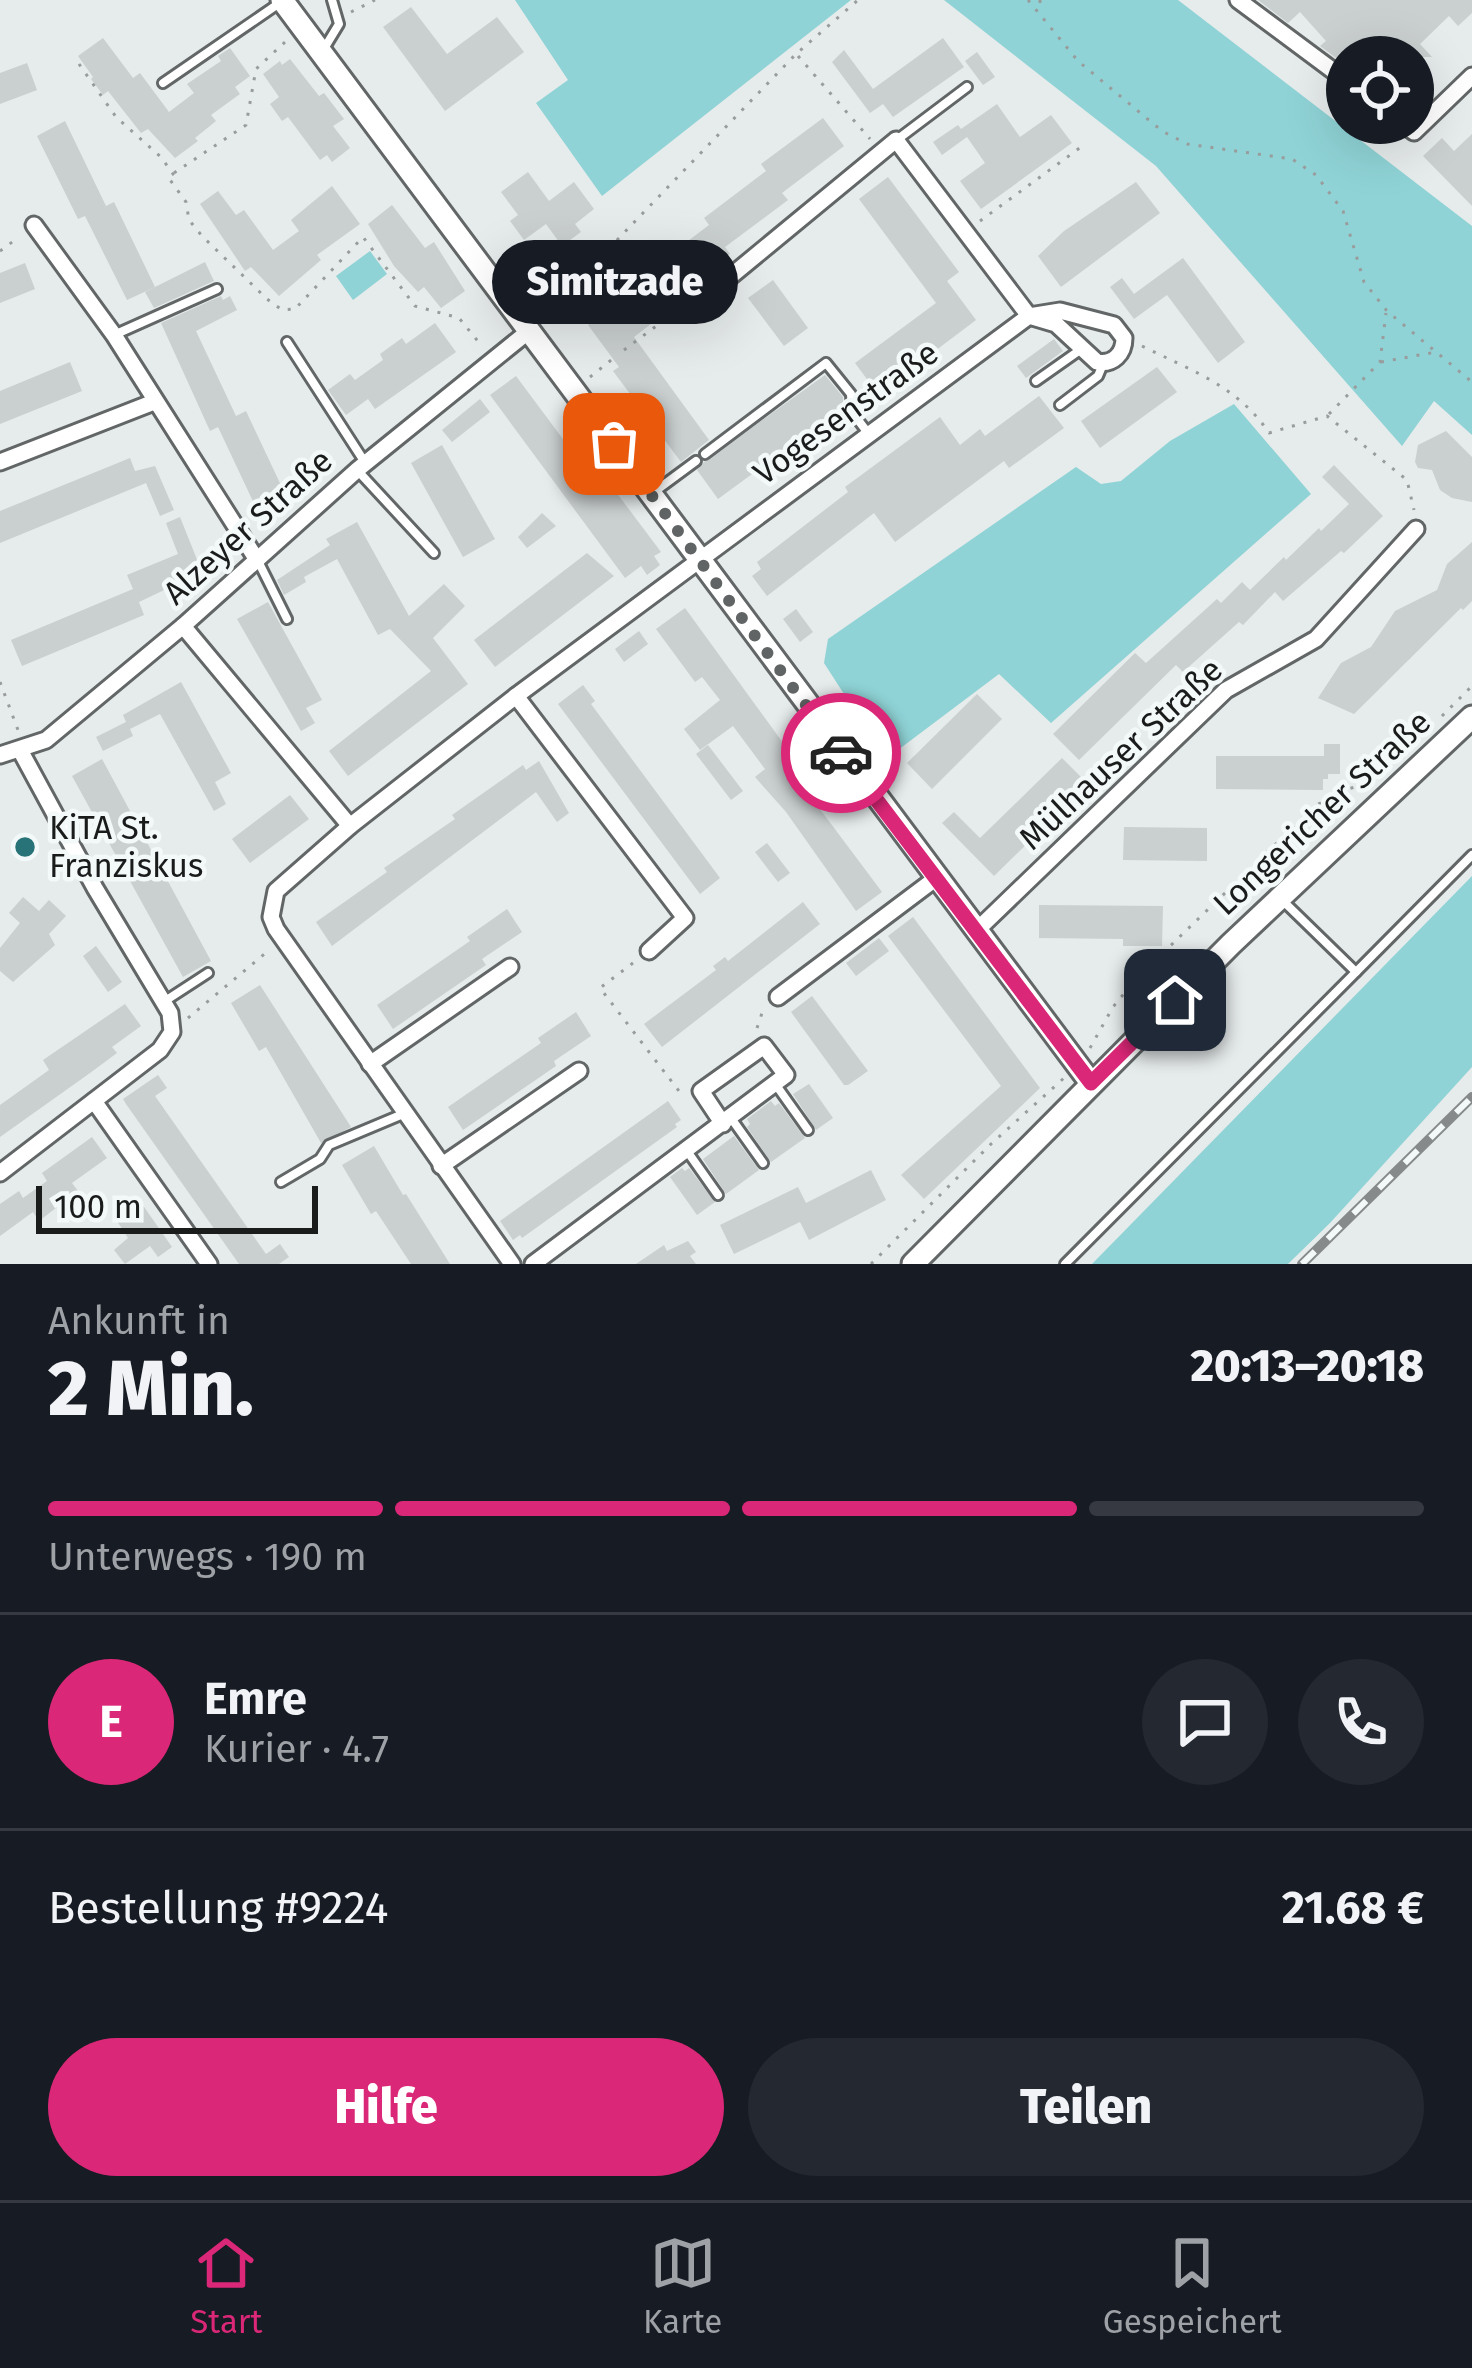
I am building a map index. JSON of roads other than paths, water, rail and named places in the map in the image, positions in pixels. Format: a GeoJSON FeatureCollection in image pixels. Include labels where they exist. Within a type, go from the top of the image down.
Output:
{"type":"FeatureCollection","features":[{"type":"Feature","properties":{"kind":"street"},"geometry":{"type":"LineString","coordinates":[[1238,0],[1326,65]]}},
{"type":"Feature","properties":{"kind":"street"},"geometry":{"type":"LineString","coordinates":[[282,1],[1085,1074]]}},
{"type":"Feature","properties":{"kind":"street"},"geometry":{"type":"LineString","coordinates":[[1434,113],[1472,76]]}},
{"type":"Feature","properties":{"kind":"street"},"geometry":{"type":"LineString","coordinates":[[691,309],[896,140],[1029,316],[1056,324],[1103,363],[1120,355],[1124,338],[1106,321],[1060,311],[1029,316]]}},
{"type":"Feature","properties":{"kind":"street"},"geometry":{"type":"LineString","coordinates":[[34,225],[114,335],[257,560]]}},
{"type":"Feature","properties":{"kind":"street","name":"Vogesenstraße"},"geometry":{"type":"LineString","coordinates":[[370,1064],[271,917],[276,891],[350,826],[516,696],[1029,316]]}},
{"type":"Feature","properties":{"kind":"street","name":"Alzeyer Straße"},"geometry":{"type":"LineString","coordinates":[[0,755],[46,740],[183,626],[361,466],[529,332]]}},
{"type":"Feature","properties":{"kind":"street"},"geometry":{"type":"LineString","coordinates":[[0,462],[154,402]]}},
{"type":"Feature","properties":{"kind":"street","name":"Mülhauser Straße"},"geometry":{"type":"LineString","coordinates":[[975,932],[1226,690],[1316,639],[1416,529]]}},
{"type":"Feature","properties":{"kind":"street"},"geometry":{"type":"LineString","coordinates":[[183,626],[350,826]]}},
{"type":"Feature","properties":{"kind":"street"},"geometry":{"type":"LineString","coordinates":[[516,696],[685,918],[649,951]]}},
{"type":"Feature","properties":{"kind":"street","name":"Longericher Straße"},"geometry":{"type":"LineString","coordinates":[[913,1264],[1085,1074],[1472,717]]}},
{"type":"Feature","properties":{"kind":"street"},"geometry":{"type":"LineString","coordinates":[[0,1172],[160,1050],[172,1031],[170,1013],[20,750]]}},
{"type":"Feature","properties":{"kind":"street"},"geometry":{"type":"LineString","coordinates":[[778,997],[935,878]]}},
{"type":"Feature","properties":{"kind":"street"},"geometry":{"type":"LineString","coordinates":[[510,967],[370,1064],[512,1264]]}},
{"type":"Feature","properties":{"kind":"street"},"geometry":{"type":"LineString","coordinates":[[532,1264],[687,1151],[727,1121],[786,1075],[764,1046],[701,1091],[727,1121]]}},
{"type":"Feature","properties":{"kind":"street"},"geometry":{"type":"LineString","coordinates":[[441,1166],[579,1071]]}},
{"type":"Feature","properties":{"kind":"street"},"geometry":{"type":"LineString","coordinates":[[94,1101],[209,1264]]}},
{"type":"Feature","properties":{"kind":"lane"},"geometry":{"type":"LineString","coordinates":[[321,53],[339,24],[332,0]]}},
{"type":"Feature","properties":{"kind":"lane"},"geometry":{"type":"LineString","coordinates":[[163,83],[282,1]]}},
{"type":"Feature","properties":{"kind":"lane"},"geometry":{"type":"LineString","coordinates":[[896,140],[967,87]]}},
{"type":"Feature","properties":{"kind":"lane"},"geometry":{"type":"LineString","coordinates":[[114,335],[217,289]]}},
{"type":"Feature","properties":{"kind":"lane"},"geometry":{"type":"LineString","coordinates":[[287,342],[361,466],[434,553]]}},
{"type":"Feature","properties":{"kind":"lane"},"geometry":{"type":"LineString","coordinates":[[1036,381],[1081,349]]}},
{"type":"Feature","properties":{"kind":"lane"},"geometry":{"type":"LineString","coordinates":[[650,494],[826,363],[851,394],[851,412],[868,434]]}},
{"type":"Feature","properties":{"kind":"lane"},"geometry":{"type":"LineString","coordinates":[[1060,405],[1098,376],[1103,363]]}},
{"type":"Feature","properties":{"kind":"lane"},"geometry":{"type":"LineString","coordinates":[[257,560],[287,619]]}},
{"type":"Feature","properties":{"kind":"lane"},"geometry":{"type":"LineString","coordinates":[[1065,1264],[1472,855]]}},
{"type":"Feature","properties":{"kind":"lane"},"geometry":{"type":"LineString","coordinates":[[1279,897],[1355,972]]}},
{"type":"Feature","properties":{"kind":"lane"},"geometry":{"type":"LineString","coordinates":[[164,1002],[208,973]]}},
{"type":"Feature","properties":{"kind":"lane"},"geometry":{"type":"LineString","coordinates":[[775,1084],[808,1130]]}},
{"type":"Feature","properties":{"kind":"lane"},"geometry":{"type":"LineString","coordinates":[[281,1182],[320,1159],[329,1145],[404,1113]]}},
{"type":"Feature","properties":{"kind":"lane"},"geometry":{"type":"LineString","coordinates":[[727,1121],[763,1163]]}},
{"type":"Feature","properties":{"kind":"lane"},"geometry":{"type":"LineString","coordinates":[[687,1151],[718,1195]]}},
{"type":"Feature","properties":{"kind":"railway"},"geometry":{"type":"LineString","coordinates":[[1302,1264],[1472,1097]]}},
{"type":"Feature","properties":{"kind":"place","name":"Simitzade"},"geometry":{"type":"Point","coordinates":[614,444]}},
{"type":"Feature","properties":{"kind":"place","name":"KiTA St. Franziskus"},"geometry":{"type":"Point","coordinates":[25,847]}}]}
